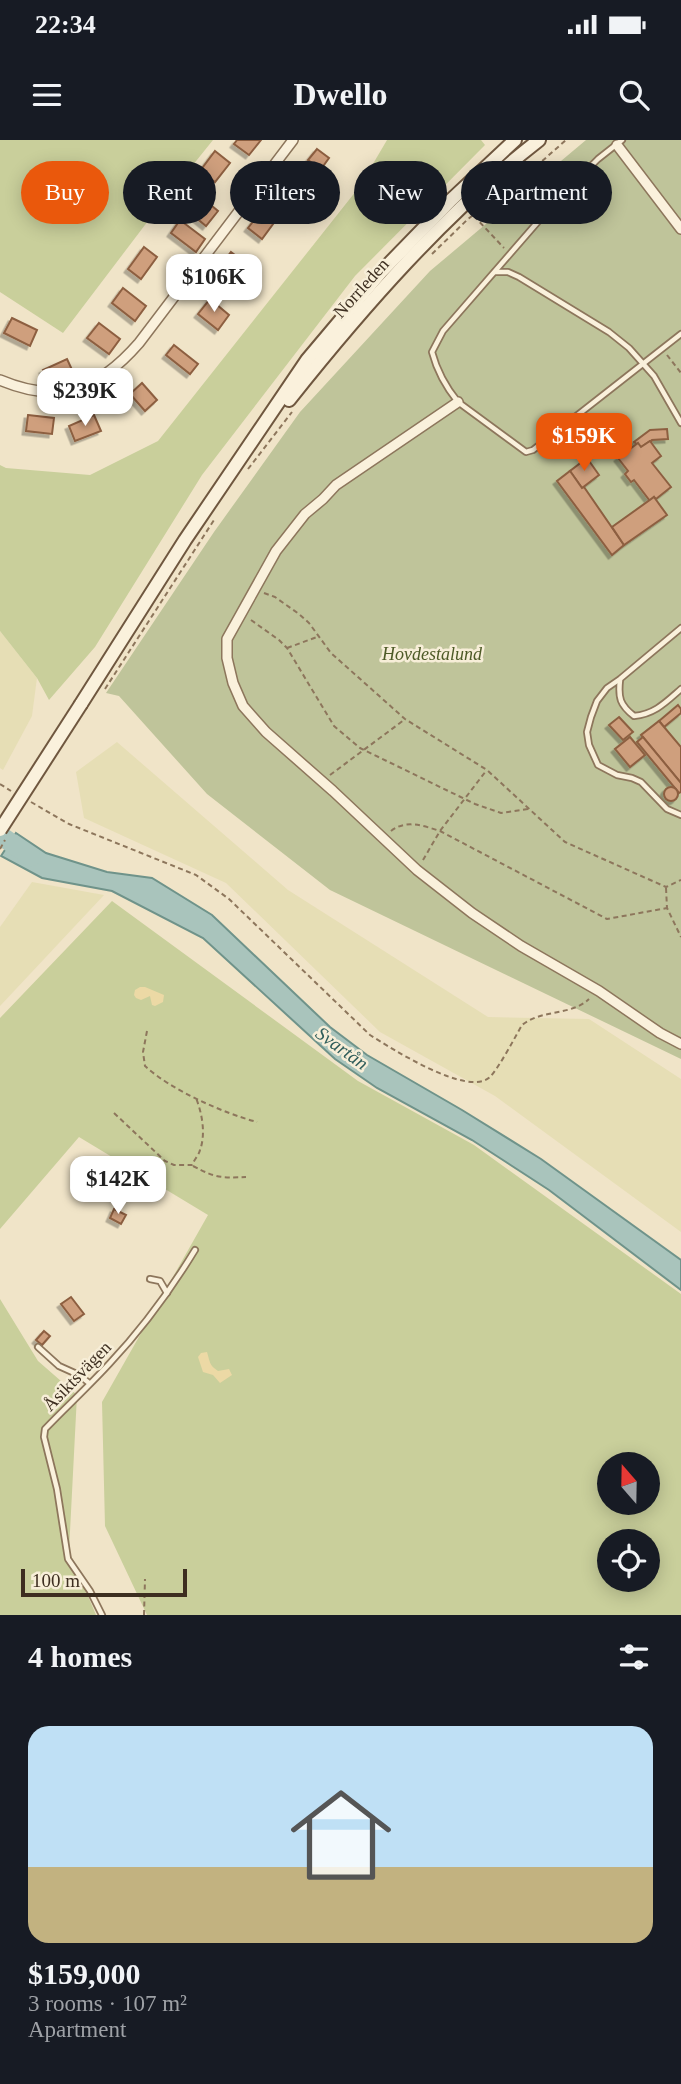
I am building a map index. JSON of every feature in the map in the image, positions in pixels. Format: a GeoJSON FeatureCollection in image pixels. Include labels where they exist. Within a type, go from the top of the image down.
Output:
{"type":"FeatureCollection","features":[{"type":"Feature","properties":{"kind":"main road","name":"Norrleden"},"geometry":{"type":"LineString","coordinates":[[0,830],[227,476],[307,360],[382,271],[514,140]]}},
{"type":"Feature","properties":{"kind":"main road","name":"Norrleden"},"geometry":{"type":"LineString","coordinates":[[227,476],[313,369],[402,269],[454,215],[537,141]]}},
{"type":"Feature","properties":{"kind":"street"},"geometry":{"type":"LineString","coordinates":[[0,380],[43,393],[65,392],[78,389],[109,373],[139,343],[293,140]]}},
{"type":"Feature","properties":{"kind":"street"},"geometry":{"type":"LineString","coordinates":[[620,142],[681,229]]}},
{"type":"Feature","properties":{"kind":"street"},"geometry":{"type":"LineString","coordinates":[[458,402],[336,485],[305,514],[276,551],[227,639],[227,658],[233,683],[243,706],[266,732],[417,870],[472,913],[521,946],[599,990],[681,1044]]}},
{"type":"Feature","properties":{"kind":"lane"},"geometry":{"type":"LineString","coordinates":[[620,142],[598,159],[510,253],[443,331],[432,352],[441,378],[458,402],[526,452],[533,450],[681,334]]}},
{"type":"Feature","properties":{"kind":"lane"},"geometry":{"type":"LineString","coordinates":[[494,272],[508,272],[519,277],[609,332],[629,348],[654,376],[681,423]]}},
{"type":"Feature","properties":{"kind":"lane"},"geometry":{"type":"LineString","coordinates":[[681,628],[607,688],[597,701],[587,732],[594,760],[598,765],[617,775],[641,782],[667,809],[681,815]]}},
{"type":"Feature","properties":{"kind":"lane"},"geometry":{"type":"LineString","coordinates":[[620,679],[622,707],[634,716],[655,711],[681,689]]}},
{"type":"Feature","properties":{"kind":"lane","name":"Åsiktsvägen"},"geometry":{"type":"LineString","coordinates":[[102,1615],[90,1591],[68,1559],[57,1489],[44,1437],[45,1429],[110,1364],[167,1294],[195,1250]]}},
{"type":"Feature","properties":{"kind":"lane"},"geometry":{"type":"LineString","coordinates":[[150,1279],[160,1281],[167,1294]]}},
{"type":"Feature","properties":{"kind":"lane"},"geometry":{"type":"LineString","coordinates":[[38,1347],[59,1367],[79,1375],[89,1383]]}},
{"type":"Feature","properties":{"kind":"path"},"geometry":{"type":"LineString","coordinates":[[542,161],[566,140]]}},
{"type":"Feature","properties":{"kind":"path"},"geometry":{"type":"LineString","coordinates":[[432,255],[465,224]]}},
{"type":"Feature","properties":{"kind":"path"},"geometry":{"type":"LineString","coordinates":[[482,224],[510,253]]}},
{"type":"Feature","properties":{"kind":"path"},"geometry":{"type":"LineString","coordinates":[[662,348],[681,373]]}},
{"type":"Feature","properties":{"kind":"path"},"geometry":{"type":"LineString","coordinates":[[244,475],[293,411]]}},
{"type":"Feature","properties":{"kind":"path"},"geometry":{"type":"LineString","coordinates":[[101,693],[217,516]]}},
{"type":"Feature","properties":{"kind":"path"},"geometry":{"type":"LineString","coordinates":[[254,589],[288,605],[309,623],[331,653],[405,719],[487,770],[565,842],[666,887],[681,880]]}},
{"type":"Feature","properties":{"kind":"path"},"geometry":{"type":"LineString","coordinates":[[241,614],[265,629],[287,648],[334,726],[340,734],[363,750],[464,800],[501,813],[526,811],[529,808]]}},
{"type":"Feature","properties":{"kind":"path"},"geometry":{"type":"LineString","coordinates":[[287,648],[318,636]]}},
{"type":"Feature","properties":{"kind":"path"},"geometry":{"type":"LineString","coordinates":[[322,781],[405,719]]}},
{"type":"Feature","properties":{"kind":"path"},"geometry":{"type":"LineString","coordinates":[[417,870],[440,831],[487,770]]}},
{"type":"Feature","properties":{"kind":"path"},"geometry":{"type":"LineString","coordinates":[[0,784],[15,793]]}},
{"type":"Feature","properties":{"kind":"path"},"geometry":{"type":"LineString","coordinates":[[25,799],[69,824],[196,875],[229,899],[370,1035],[404,1056],[445,1075],[472,1083],[489,1077],[522,1026],[529,1020],[572,1009],[583,1004],[599,990]]}},
{"type":"Feature","properties":{"kind":"path"},"geometry":{"type":"LineString","coordinates":[[383,839],[396,827],[417,824],[440,831],[607,919],[667,908]]}},
{"type":"Feature","properties":{"kind":"path"},"geometry":{"type":"LineString","coordinates":[[666,887],[667,908],[681,937]]}},
{"type":"Feature","properties":{"kind":"path"},"geometry":{"type":"LineString","coordinates":[[148,1031],[143,1052],[145,1066],[156,1077],[228,1114],[257,1122]]}},
{"type":"Feature","properties":{"kind":"path"},"geometry":{"type":"LineString","coordinates":[[192,1165],[201,1150],[201,1112],[196,1098]]}},
{"type":"Feature","properties":{"kind":"path"},"geometry":{"type":"LineString","coordinates":[[114,1113],[165,1161],[174,1165],[192,1165],[211,1176],[221,1178],[246,1177]]}},
{"type":"Feature","properties":{"kind":"path"},"geometry":{"type":"LineString","coordinates":[[144,1615],[145,1579]]}},
{"type":"Feature","properties":{"kind":"shaded area"},"geometry":{"type":"Polygon","coordinates":[[[0,631],[37,678],[32,716],[3,770],[0,768],[0,631]]]}},
{"type":"Feature","properties":{"kind":"shaded area"},"geometry":{"type":"Polygon","coordinates":[[[117,742],[288,890],[488,1017],[589,1019],[681,1079],[681,1232],[495,1096],[380,1032],[226,883],[84,818],[76,772],[117,742]]]}},
{"type":"Feature","properties":{"kind":"shaded area"},"geometry":{"type":"Polygon","coordinates":[[[32,882],[104,895],[0,1006],[0,927],[32,882]]]}},
{"type":"Feature","properties":{"kind":"green space"},"geometry":{"type":"Polygon","coordinates":[[[0,140],[213,140],[196,161],[123,161],[123,224],[146,224],[63,333],[0,292],[0,140]]]}},
{"type":"Feature","properties":{"kind":"green space"},"geometry":{"type":"Polygon","coordinates":[[[387,140],[481,140],[485,145],[469,161],[461,161],[461,169],[447,183],[447,161],[375,161],[387,140]]]}},
{"type":"Feature","properties":{"kind":"green space","name":"Hovdestalund"},"geometry":{"type":"Polygon","coordinates":[[[586,140],[681,140],[681,1059],[330,890],[207,794],[119,696],[106,693],[214,532],[300,412],[430,271],[486,224],[612,224],[612,161],[561,161],[586,140]]]}},
{"type":"Feature","properties":{"kind":"green space"},"geometry":{"type":"Polygon","coordinates":[[[354,194],[354,224],[407,224],[355,276],[202,475],[95,647],[49,700],[37,678],[0,631],[0,465],[6,468],[90,475],[158,441],[330,224],[340,224],[340,211],[354,194]]]}},
{"type":"Feature","properties":{"kind":"green space"},"geometry":{"type":"Polygon","coordinates":[[[112,901],[358,1081],[474,1145],[681,1294],[681,1615],[147,1615],[105,1526],[102,1402],[208,1215],[79,1137],[0,1229],[0,1018],[112,901]]]}},
{"type":"Feature","properties":{"kind":"green space"},"geometry":{"type":"Polygon","coordinates":[[[0,1299],[38,1361],[77,1395],[69,1551],[96,1615],[0,1615],[0,1299]]]}},
{"type":"Feature","properties":{"kind":"sand"},"geometry":{"type":"Polygon","coordinates":[[[145,987],[164,995],[163,1002],[155,1006],[152,1005],[150,996],[141,1000],[136,998],[135,990],[145,987]]]}},
{"type":"Feature","properties":{"kind":"sand"},"geometry":{"type":"Polygon","coordinates":[[[207,1352],[213,1367],[218,1371],[229,1369],[232,1375],[220,1383],[213,1375],[203,1372],[198,1357],[207,1352]]]}},
{"type":"Feature","properties":{"kind":"water"},"geometry":{"type":"Polygon","coordinates":[[[16,833],[46,853],[107,872],[152,878],[212,915],[330,1027],[367,1055],[541,1159],[681,1260],[681,1290],[549,1190],[472,1140],[377,1088],[335,1059],[203,938],[112,891],[42,878],[1,856],[16,833]]]}},
{"type":"Feature","properties":{"kind":"building"},"geometry":{"type":"Polygon","coordinates":[[[237,140],[261,140],[249,155],[234,144],[237,140]]]}},
{"type":"Feature","properties":{"kind":"building"},"geometry":{"type":"Polygon","coordinates":[[[317,149],[329,158],[327,161],[308,160],[317,149]]]}},
{"type":"Feature","properties":{"kind":"building"},"geometry":{"type":"Polygon","coordinates":[[[215,151],[230,163],[216,181],[216,161],[208,161],[215,151]]]}},
{"type":"Feature","properties":{"kind":"building"},"geometry":{"type":"Polygon","coordinates":[[[177,224],[185,224],[205,239],[196,252],[171,233],[177,224]]]}},
{"type":"Feature","properties":{"kind":"building"},"geometry":{"type":"Polygon","coordinates":[[[251,224],[273,224],[262,239],[248,228],[251,224]]]}},
{"type":"Feature","properties":{"kind":"building"},"geometry":{"type":"Polygon","coordinates":[[[144,247],[157,257],[141,279],[128,269],[144,247]]]}},
{"type":"Feature","properties":{"kind":"building"},"geometry":{"type":"Polygon","coordinates":[[[231,252],[244,262],[231,279],[218,269],[231,252]]]}},
{"type":"Feature","properties":{"kind":"building"},"geometry":{"type":"Polygon","coordinates":[[[123,288],[146,306],[135,321],[112,303],[123,288]]]}},
{"type":"Feature","properties":{"kind":"building"},"geometry":{"type":"Polygon","coordinates":[[[210,299],[229,315],[218,330],[198,314],[210,299]]]}},
{"type":"Feature","properties":{"kind":"building"},"geometry":{"type":"Polygon","coordinates":[[[12,318],[37,330],[30,346],[4,333],[12,318]]]}},
{"type":"Feature","properties":{"kind":"building"},"geometry":{"type":"Polygon","coordinates":[[[99,323],[120,339],[109,354],[87,338],[99,323]]]}},
{"type":"Feature","properties":{"kind":"building"},"geometry":{"type":"Polygon","coordinates":[[[174,345],[198,364],[190,374],[166,355],[174,345]]]}},
{"type":"Feature","properties":{"kind":"building"},"geometry":{"type":"Polygon","coordinates":[[[67,359],[74,374],[50,385],[43,370],[67,359]]]}},
{"type":"Feature","properties":{"kind":"building"},"geometry":{"type":"Polygon","coordinates":[[[142,383],[157,400],[145,411],[130,394],[142,383]]]}},
{"type":"Feature","properties":{"kind":"building"},"geometry":{"type":"Polygon","coordinates":[[[28,415],[54,418],[52,434],[26,431],[28,415]]]}},
{"type":"Feature","properties":{"kind":"building"},"geometry":{"type":"Polygon","coordinates":[[[94,415],[101,431],[75,441],[69,426],[94,415]]]}},
{"type":"Feature","properties":{"kind":"building"},"geometry":{"type":"Polygon","coordinates":[[[667,429],[668,439],[652,440],[641,447],[634,442],[650,430],[667,429]]]}},
{"type":"Feature","properties":{"kind":"building"},"geometry":{"type":"Polygon","coordinates":[[[650,441],[661,456],[652,463],[671,487],[650,501],[634,480],[631,482],[625,474],[628,471],[618,458],[638,443],[641,447],[650,441]]]}},
{"type":"Feature","properties":{"kind":"building"},"geometry":{"type":"Polygon","coordinates":[[[587,458],[599,475],[582,488],[570,471],[587,458]]]}},
{"type":"Feature","properties":{"kind":"building"},"geometry":{"type":"Polygon","coordinates":[[[570,471],[624,545],[612,555],[557,481],[570,471]]]}},
{"type":"Feature","properties":{"kind":"building"},"geometry":{"type":"Polygon","coordinates":[[[654,497],[667,515],[624,545],[612,527],[654,497]]]}},
{"type":"Feature","properties":{"kind":"building"},"geometry":{"type":"Polygon","coordinates":[[[678,705],[681,713],[664,727],[659,721],[678,705]]]}},
{"type":"Feature","properties":{"kind":"building"},"geometry":{"type":"Polygon","coordinates":[[[619,717],[633,732],[623,740],[609,725],[619,717]]]}},
{"type":"Feature","properties":{"kind":"building"},"geometry":{"type":"Polygon","coordinates":[[[659,721],[681,747],[681,783],[641,735],[659,721]]]}},
{"type":"Feature","properties":{"kind":"building"},"geometry":{"type":"Polygon","coordinates":[[[630,737],[645,755],[630,767],[615,749],[630,737]]]}},
{"type":"Feature","properties":{"kind":"building"},"geometry":{"type":"Polygon","coordinates":[[[643,737],[681,783],[681,792],[679,793],[637,742],[643,737]]]}},
{"type":"Feature","properties":{"kind":"building"},"geometry":{"type":"Polygon","coordinates":[[[671,787],[676,789],[676,799],[671,801],[666,799],[664,794],[666,789],[671,787]]]}},
{"type":"Feature","properties":{"kind":"building"},"geometry":{"type":"Polygon","coordinates":[[[114,1209],[126,1215],[121,1224],[110,1218],[114,1209]]]}},
{"type":"Feature","properties":{"kind":"building"},"geometry":{"type":"Polygon","coordinates":[[[71,1297],[84,1314],[74,1321],[61,1304],[71,1297]]]}},
{"type":"Feature","properties":{"kind":"building"},"geometry":{"type":"Polygon","coordinates":[[[44,1331],[50,1336],[42,1345],[36,1340],[44,1331]]]}},
{"type":"Feature","properties":{"kind":"waterway","name":"Svartån"},"geometry":{"type":"LineString","coordinates":[[0,835],[31,857]]}}]}
